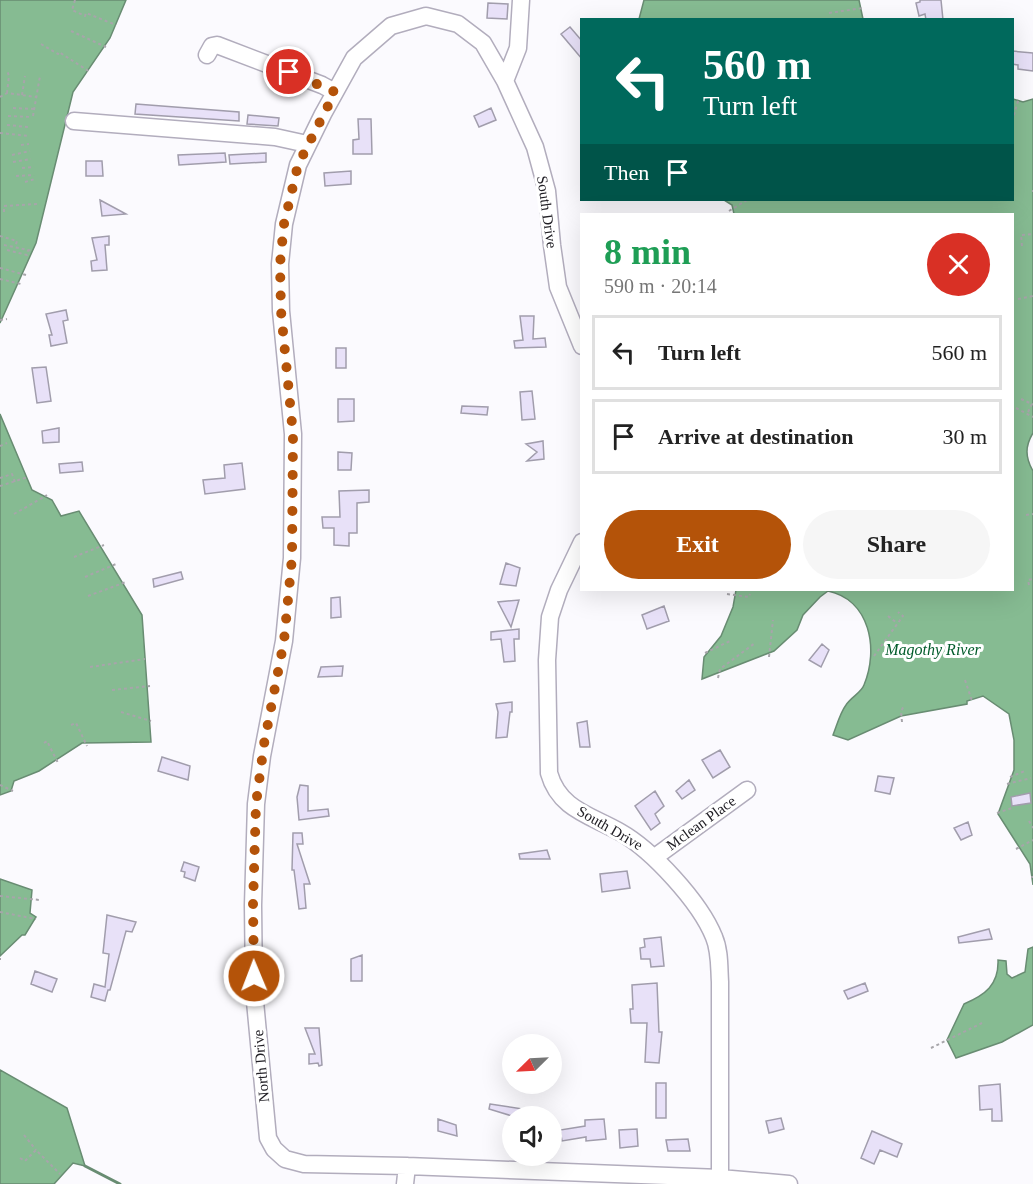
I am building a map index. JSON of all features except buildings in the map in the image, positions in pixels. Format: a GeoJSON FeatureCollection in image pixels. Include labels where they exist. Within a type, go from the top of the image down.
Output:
{"type":"FeatureCollection","features":[{"type":"Feature","properties":{"kind":"street"},"geometry":{"type":"LineString","coordinates":[[505,81],[518,48],[520,0]]}},
{"type":"Feature","properties":{"kind":"street","name":"North Drive"},"geometry":{"type":"LineString","coordinates":[[505,81],[483,43],[458,24],[426,16],[391,26],[354,58],[307,144],[298,165],[286,207],[280,264],[281,311],[293,434],[292,558],[284,641],[263,750],[256,804],[253,934],[254,991],[268,1138],[274,1149],[285,1159],[304,1164],[407,1166],[789,1184]]}},
{"type":"Feature","properties":{"kind":"street"},"geometry":{"type":"LineString","coordinates":[[207,55],[212,46],[217,45],[335,92]]}},
{"type":"Feature","properties":{"kind":"street","name":"South Drive"},"geometry":{"type":"LineString","coordinates":[[505,81],[535,147],[547,191],[558,287],[580,341]]}},
{"type":"Feature","properties":{"kind":"street"},"geometry":{"type":"LineString","coordinates":[[74,121],[275,137],[307,144]]}},
{"type":"Feature","properties":{"kind":"street","name":"South Drive"},"geometry":{"type":"LineString","coordinates":[[580,546],[549,617],[547,660],[549,773],[552,786],[572,807],[585,816],[620,832],[655,857],[697,907],[714,936],[720,982],[720,1181]]}},
{"type":"Feature","properties":{"kind":"street","name":"Mclean Place"},"geometry":{"type":"LineString","coordinates":[[655,857],[747,790]]}},
{"type":"Feature","properties":{"kind":"street"},"geometry":{"type":"LineString","coordinates":[[405,1184],[407,1166]]}},
{"type":"Feature","properties":{"kind":"path"},"geometry":{"type":"LineString","coordinates":[[75,0],[72,10],[116,25]]}},
{"type":"Feature","properties":{"kind":"path"},"geometry":{"type":"LineString","coordinates":[[829,13],[863,8]]}},
{"type":"Feature","properties":{"kind":"path"},"geometry":{"type":"LineString","coordinates":[[71,31],[106,47]]}},
{"type":"Feature","properties":{"kind":"path"},"geometry":{"type":"LineString","coordinates":[[41,44],[58,54],[59,52],[90,72]]}},
{"type":"Feature","properties":{"kind":"path"},"geometry":{"type":"LineString","coordinates":[[7,70],[9,76],[7,93]]}},
{"type":"Feature","properties":{"kind":"path"},"geometry":{"type":"LineString","coordinates":[[22,95],[25,76]]}},
{"type":"Feature","properties":{"kind":"path"},"geometry":{"type":"LineString","coordinates":[[8,116],[33,117],[40,76]]}},
{"type":"Feature","properties":{"kind":"path"},"geometry":{"type":"LineString","coordinates":[[0,91],[1,96],[7,93],[36,97]]}},
{"type":"Feature","properties":{"kind":"path"},"geometry":{"type":"LineString","coordinates":[[1014,114],[1019,98]]}},
{"type":"Feature","properties":{"kind":"path"},"geometry":{"type":"LineString","coordinates":[[13,108],[34,109]]}},
{"type":"Feature","properties":{"kind":"path"},"geometry":{"type":"LineString","coordinates":[[7,125],[28,127]]}},
{"type":"Feature","properties":{"kind":"path"},"geometry":{"type":"LineString","coordinates":[[0,133],[29,136]]}},
{"type":"Feature","properties":{"kind":"path"},"geometry":{"type":"LineString","coordinates":[[21,145],[30,144]]}},
{"type":"Feature","properties":{"kind":"path"},"geometry":{"type":"LineString","coordinates":[[12,155],[30,151]]}},
{"type":"Feature","properties":{"kind":"path"},"geometry":{"type":"LineString","coordinates":[[13,162],[31,159]]}},
{"type":"Feature","properties":{"kind":"path"},"geometry":{"type":"LineString","coordinates":[[22,168],[34,167]]}},
{"type":"Feature","properties":{"kind":"path"},"geometry":{"type":"LineString","coordinates":[[16,176],[35,177],[25,182]]}},
{"type":"Feature","properties":{"kind":"path"},"geometry":{"type":"LineString","coordinates":[[729,211],[745,201]]}},
{"type":"Feature","properties":{"kind":"path"},"geometry":{"type":"LineString","coordinates":[[4,212],[4,206],[37,204]]}},
{"type":"Feature","properties":{"kind":"path"},"geometry":{"type":"LineString","coordinates":[[1022,246],[1021,235],[1033,234]]}},
{"type":"Feature","properties":{"kind":"path"},"geometry":{"type":"LineString","coordinates":[[0,236],[17,241],[15,247]]}},
{"type":"Feature","properties":{"kind":"path"},"geometry":{"type":"LineString","coordinates":[[4,245],[33,251]]}},
{"type":"Feature","properties":{"kind":"path"},"geometry":{"type":"LineString","coordinates":[[7,250],[27,255],[28,250]]}},
{"type":"Feature","properties":{"kind":"path"},"geometry":{"type":"LineString","coordinates":[[0,268],[26,275]]}},
{"type":"Feature","properties":{"kind":"path"},"geometry":{"type":"LineString","coordinates":[[0,279],[21,284]]}},
{"type":"Feature","properties":{"kind":"path"},"geometry":{"type":"LineString","coordinates":[[1018,299],[1033,296]]}},
{"type":"Feature","properties":{"kind":"path"},"geometry":{"type":"LineString","coordinates":[[0,320],[7,319]]}},
{"type":"Feature","properties":{"kind":"path"},"geometry":{"type":"LineString","coordinates":[[1021,399],[1032,404],[1028,414]]}},
{"type":"Feature","properties":{"kind":"path"},"geometry":{"type":"LineString","coordinates":[[1016,408],[1033,417]]}},
{"type":"Feature","properties":{"kind":"path"},"geometry":{"type":"LineString","coordinates":[[0,446],[7,443]]}},
{"type":"Feature","properties":{"kind":"path"},"geometry":{"type":"LineString","coordinates":[[0,478],[12,474],[15,482]]}},
{"type":"Feature","properties":{"kind":"path"},"geometry":{"type":"LineString","coordinates":[[0,486],[28,477]]}},
{"type":"Feature","properties":{"kind":"path"},"geometry":{"type":"LineString","coordinates":[[14,514],[47,495]]}},
{"type":"Feature","properties":{"kind":"path"},"geometry":{"type":"LineString","coordinates":[[1026,515],[1033,514]]}},
{"type":"Feature","properties":{"kind":"path"},"geometry":{"type":"LineString","coordinates":[[74,557],[104,545]]}},
{"type":"Feature","properties":{"kind":"path"},"geometry":{"type":"LineString","coordinates":[[85,578],[116,564]]}},
{"type":"Feature","properties":{"kind":"path"},"geometry":{"type":"LineString","coordinates":[[1029,585],[1028,580],[1033,579]]}},
{"type":"Feature","properties":{"kind":"path"},"geometry":{"type":"LineString","coordinates":[[88,596],[126,582]]}},
{"type":"Feature","properties":{"kind":"path"},"geometry":{"type":"LineString","coordinates":[[727,594],[749,597],[750,594]]}},
{"type":"Feature","properties":{"kind":"path"},"geometry":{"type":"LineString","coordinates":[[873,656],[903,616],[898,612]]}},
{"type":"Feature","properties":{"kind":"path"},"geometry":{"type":"LineString","coordinates":[[888,616],[897,623]]}},
{"type":"Feature","properties":{"kind":"path"},"geometry":{"type":"LineString","coordinates":[[768,657],[773,620]]}},
{"type":"Feature","properties":{"kind":"path"},"geometry":{"type":"LineString","coordinates":[[705,653],[732,640]]}},
{"type":"Feature","properties":{"kind":"path"},"geometry":{"type":"LineString","coordinates":[[718,678],[720,669],[755,643]]}},
{"type":"Feature","properties":{"kind":"path"},"geometry":{"type":"LineString","coordinates":[[90,667],[145,659]]}},
{"type":"Feature","properties":{"kind":"path"},"geometry":{"type":"LineString","coordinates":[[965,680],[972,701]]}},
{"type":"Feature","properties":{"kind":"path"},"geometry":{"type":"LineString","coordinates":[[111,690],[150,686]]}},
{"type":"Feature","properties":{"kind":"path"},"geometry":{"type":"LineString","coordinates":[[902,722],[900,711],[904,705]]}},
{"type":"Feature","properties":{"kind":"path"},"geometry":{"type":"LineString","coordinates":[[121,712],[151,721]]}},
{"type":"Feature","properties":{"kind":"path"},"geometry":{"type":"LineString","coordinates":[[71,725],[76,723],[87,746]]}},
{"type":"Feature","properties":{"kind":"path"},"geometry":{"type":"LineString","coordinates":[[44,743],[47,741],[58,763]]}},
{"type":"Feature","properties":{"kind":"path"},"geometry":{"type":"LineString","coordinates":[[1010,777],[1025,771]]}},
{"type":"Feature","properties":{"kind":"path"},"geometry":{"type":"LineString","coordinates":[[1007,784],[1031,778]]}},
{"type":"Feature","properties":{"kind":"path"},"geometry":{"type":"LineString","coordinates":[[0,785],[13,791]]}},
{"type":"Feature","properties":{"kind":"path"},"geometry":{"type":"LineString","coordinates":[[997,813],[1012,808]]}},
{"type":"Feature","properties":{"kind":"path"},"geometry":{"type":"LineString","coordinates":[[1029,821],[1033,827]]}},
{"type":"Feature","properties":{"kind":"path"},"geometry":{"type":"LineString","coordinates":[[1016,849],[1033,840]]}},
{"type":"Feature","properties":{"kind":"path"},"geometry":{"type":"LineString","coordinates":[[0,896],[40,900]]}},
{"type":"Feature","properties":{"kind":"path"},"geometry":{"type":"LineString","coordinates":[[0,912],[36,919]]}},
{"type":"Feature","properties":{"kind":"path"},"geometry":{"type":"LineString","coordinates":[[931,1048],[982,1023]]}},
{"type":"Feature","properties":{"kind":"path"},"geometry":{"type":"LineString","coordinates":[[24,1135],[60,1174]]}},
{"type":"Feature","properties":{"kind":"path"},"geometry":{"type":"LineString","coordinates":[[20,1158],[25,1161],[36,1150]]}},
{"type":"Feature","properties":{"kind":"water"},"geometry":{"type":"Polygon","coordinates":[[[0,0],[126,0],[110,38],[73,92],[36,243],[0,323],[0,0]]]}},
{"type":"Feature","properties":{"kind":"water"},"geometry":{"type":"Polygon","coordinates":[[[644,0],[859,0],[863,18],[639,18],[644,0]]]}},
{"type":"Feature","properties":{"kind":"water","name":"Magothy River"},"geometry":{"type":"Polygon","coordinates":[[[1014,99],[1023,102],[1033,99],[1033,433],[1028,442],[1027,452],[1033,471],[1033,885],[1030,864],[998,814],[1014,770],[1014,740],[1009,714],[983,696],[967,701],[967,704],[901,716],[848,740],[833,735],[844,708],[864,685],[871,656],[867,628],[862,615],[842,596],[828,591],[1014,591],[1014,213],[734,213],[732,205],[726,201],[1014,201],[1014,99]]]}},
{"type":"Feature","properties":{"kind":"water"},"geometry":{"type":"Polygon","coordinates":[[[0,414],[32,490],[52,500],[61,516],[79,511],[142,615],[151,742],[82,743],[39,771],[14,781],[11,791],[0,795],[0,414]]]}},
{"type":"Feature","properties":{"kind":"water","name":"Magothy River"},"geometry":{"type":"Polygon","coordinates":[[[736,591],[828,591],[803,615],[797,630],[774,651],[702,679],[704,657],[721,636],[733,607],[736,591]]]}},
{"type":"Feature","properties":{"kind":"water"},"geometry":{"type":"Polygon","coordinates":[[[0,879],[32,890],[30,913],[36,917],[25,935],[22,935],[0,956],[0,879]]]}},
{"type":"Feature","properties":{"kind":"water"},"geometry":{"type":"Polygon","coordinates":[[[1033,947],[1033,1025],[1002,1042],[956,1058],[947,1040],[964,1004],[984,993],[993,983],[998,969],[998,960],[1006,961],[1007,974],[1012,978],[1025,972],[1028,949],[1033,947]]]}},
{"type":"Feature","properties":{"kind":"water"},"geometry":{"type":"Polygon","coordinates":[[[0,1070],[67,1108],[85,1166],[73,1163],[54,1184],[0,1184],[0,1070]]]}},
{"type":"Feature","properties":{"kind":"waterway"},"geometry":{"type":"LineString","coordinates":[[85,1166],[120,1184]]}},
{"type":"Feature","properties":{"kind":"route"},"geometry":{"type":"LineString","coordinates":[[254,976],[253,905],[256,804],[264,744],[284,641],[292,558],[293,434],[281,311],[280,264],[286,207],[298,165],[335,92],[289,72]]}}]}
